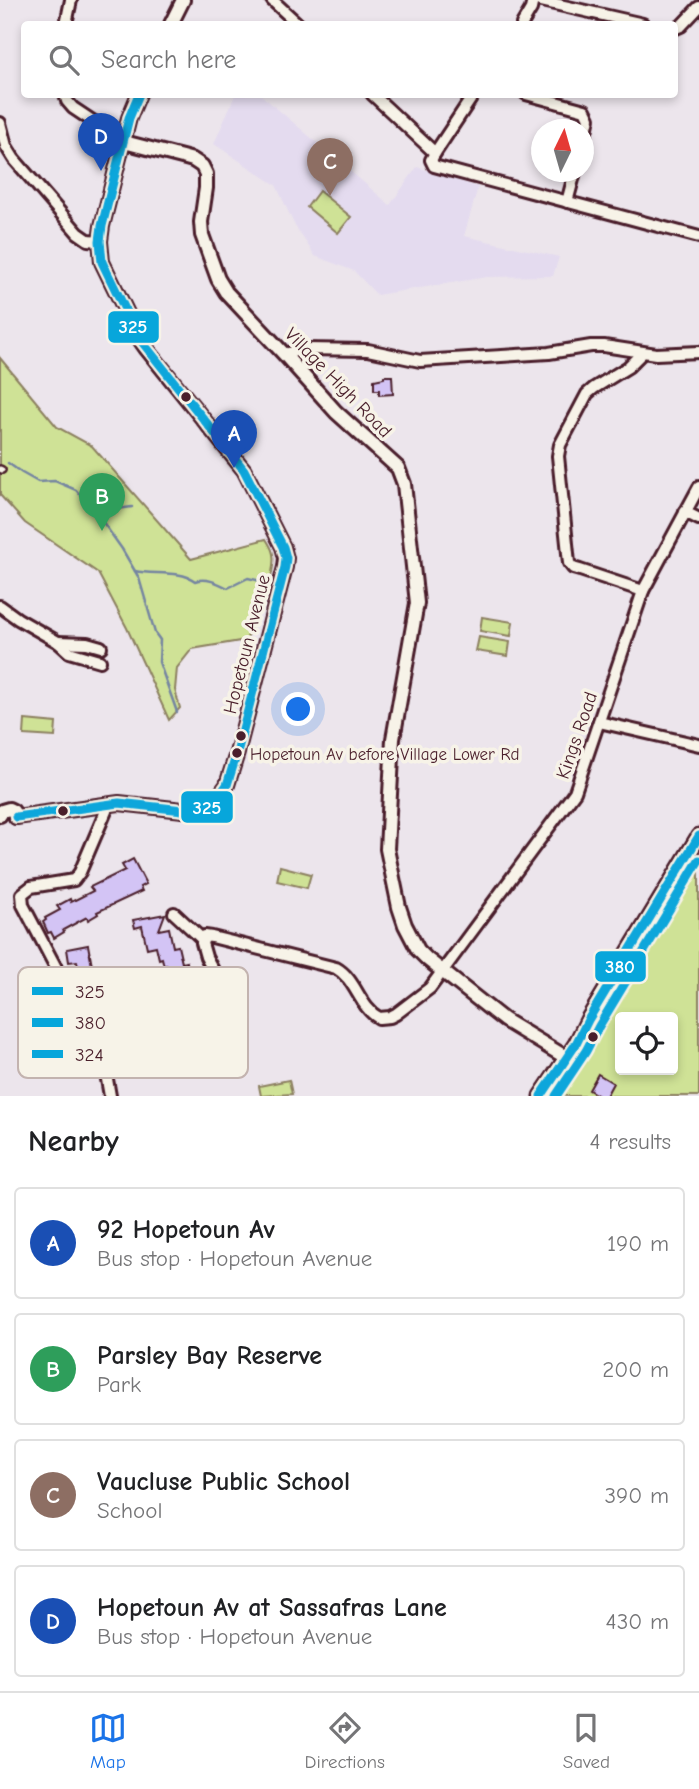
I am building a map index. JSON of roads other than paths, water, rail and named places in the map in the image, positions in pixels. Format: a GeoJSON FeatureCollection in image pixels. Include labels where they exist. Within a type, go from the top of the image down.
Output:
{"type":"FeatureCollection","features":[{"type":"Feature","properties":{"kind":"main road"},"geometry":{"type":"LineString","coordinates":[[541,1096],[567,1058],[699,836]]}},
{"type":"Feature","properties":{"kind":"street"},"geometry":{"type":"LineString","coordinates":[[67,21],[71,0]]}},
{"type":"Feature","properties":{"kind":"street"},"geometry":{"type":"LineString","coordinates":[[172,21],[183,0]]}},
{"type":"Feature","properties":{"kind":"street"},"geometry":{"type":"LineString","coordinates":[[272,0],[295,21]]}},
{"type":"Feature","properties":{"kind":"street"},"geometry":{"type":"LineString","coordinates":[[524,21],[535,0],[630,21]]}},
{"type":"Feature","properties":{"kind":"street"},"geometry":{"type":"LineString","coordinates":[[678,27],[699,7]]}},
{"type":"Feature","properties":{"kind":"street"},"geometry":{"type":"LineString","coordinates":[[66,98],[73,108],[124,142]]}},
{"type":"Feature","properties":{"kind":"street","name":"Hopetoun Avenue"},"geometry":{"type":"LineString","coordinates":[[4,812],[128,803],[183,810],[199,810],[209,806],[227,785],[286,562],[281,544],[244,470],[139,338],[102,262],[100,241],[129,118],[137,98]]}},
{"type":"Feature","properties":{"kind":"street"},"geometry":{"type":"LineString","coordinates":[[377,98],[435,153]]}},
{"type":"Feature","properties":{"kind":"street"},"geometry":{"type":"LineString","coordinates":[[471,98],[435,153],[433,166],[699,237]]}},
{"type":"Feature","properties":{"kind":"street"},"geometry":{"type":"LineString","coordinates":[[541,98],[585,110],[589,119]]}},
{"type":"Feature","properties":{"kind":"street"},"geometry":{"type":"LineString","coordinates":[[0,123],[6,146],[14,159],[78,233],[85,239],[100,241]]}},
{"type":"Feature","properties":{"kind":"street","name":"Village High Road"},"geometry":{"type":"LineString","coordinates":[[124,142],[193,160],[202,166],[206,174],[202,235],[218,279],[226,292],[336,412],[397,468],[404,484],[417,603],[393,739],[387,849],[399,907],[418,950],[504,1020],[567,1058]]}},
{"type":"Feature","properties":{"kind":"street"},"geometry":{"type":"LineString","coordinates":[[567,202],[572,182]]}},
{"type":"Feature","properties":{"kind":"street"},"geometry":{"type":"LineString","coordinates":[[285,354],[305,349],[368,350],[421,360],[549,354],[592,346],[656,354],[699,352]]}},
{"type":"Feature","properties":{"kind":"street"},"geometry":{"type":"LineString","coordinates":[[642,353],[628,367],[587,394],[560,445],[558,456],[569,563],[580,570],[643,591]]}},
{"type":"Feature","properties":{"kind":"street","name":"Kings Road"},"geometry":{"type":"LineString","coordinates":[[202,939],[205,936],[212,937],[336,968],[344,973],[370,1011],[379,1018],[390,1017],[429,988],[575,792],[643,591],[699,486]]}},
{"type":"Feature","properties":{"kind":"street"},"geometry":{"type":"LineString","coordinates":[[685,512],[699,519]]}},
{"type":"Feature","properties":{"kind":"street"},"geometry":{"type":"LineString","coordinates":[[0,606],[58,642],[69,652],[100,661]]}},
{"type":"Feature","properties":{"kind":"street"},"geometry":{"type":"LineString","coordinates":[[58,642],[87,643],[101,647]]}},
{"type":"Feature","properties":{"kind":"street"},"geometry":{"type":"LineString","coordinates":[[599,722],[699,745]]}},
{"type":"Feature","properties":{"kind":"street"},"geometry":{"type":"LineString","coordinates":[[56,967],[23,905],[22,894],[31,887],[74,880],[80,872],[109,804]]}},
{"type":"Feature","properties":{"kind":"street"},"geometry":{"type":"LineString","coordinates":[[174,913],[202,939],[211,967]]}},
{"type":"Feature","properties":{"kind":"street"},"geometry":{"type":"LineString","coordinates":[[107,1078],[110,1096]]}},
{"type":"Feature","properties":{"kind":"waterway"},"geometry":{"type":"LineString","coordinates":[[8,463],[38,482],[55,481],[76,490],[122,549],[139,578],[155,633],[160,640],[159,662],[177,712]]}},
{"type":"Feature","properties":{"kind":"waterway"},"geometry":{"type":"LineString","coordinates":[[91,507],[102,511],[132,507]]}},
{"type":"Feature","properties":{"kind":"waterway"},"geometry":{"type":"LineString","coordinates":[[135,571],[182,575],[195,581],[212,581],[228,588],[248,578],[269,583]]}},
{"type":"Feature","properties":{"kind":"place","name":"Hopetoun Av at Sassafras Lane"},"geometry":{"type":"Point","coordinates":[101,171]}},
{"type":"Feature","properties":{"kind":"place","name":"Vaucluse Public School"},"geometry":{"type":"Point","coordinates":[330,196]}},
{"type":"Feature","properties":{"kind":"place","name":"92 Hopetoun Av"},"geometry":{"type":"Point","coordinates":[234,468]}},
{"type":"Feature","properties":{"kind":"place","name":"Parsley Bay Reserve"},"geometry":{"type":"Point","coordinates":[102,531]}},
{"type":"Feature","properties":{"kind":"place","name":"Hopetoun Av before Village Lower Rd"},"geometry":{"type":"Point","coordinates":[237,753]}}]}
